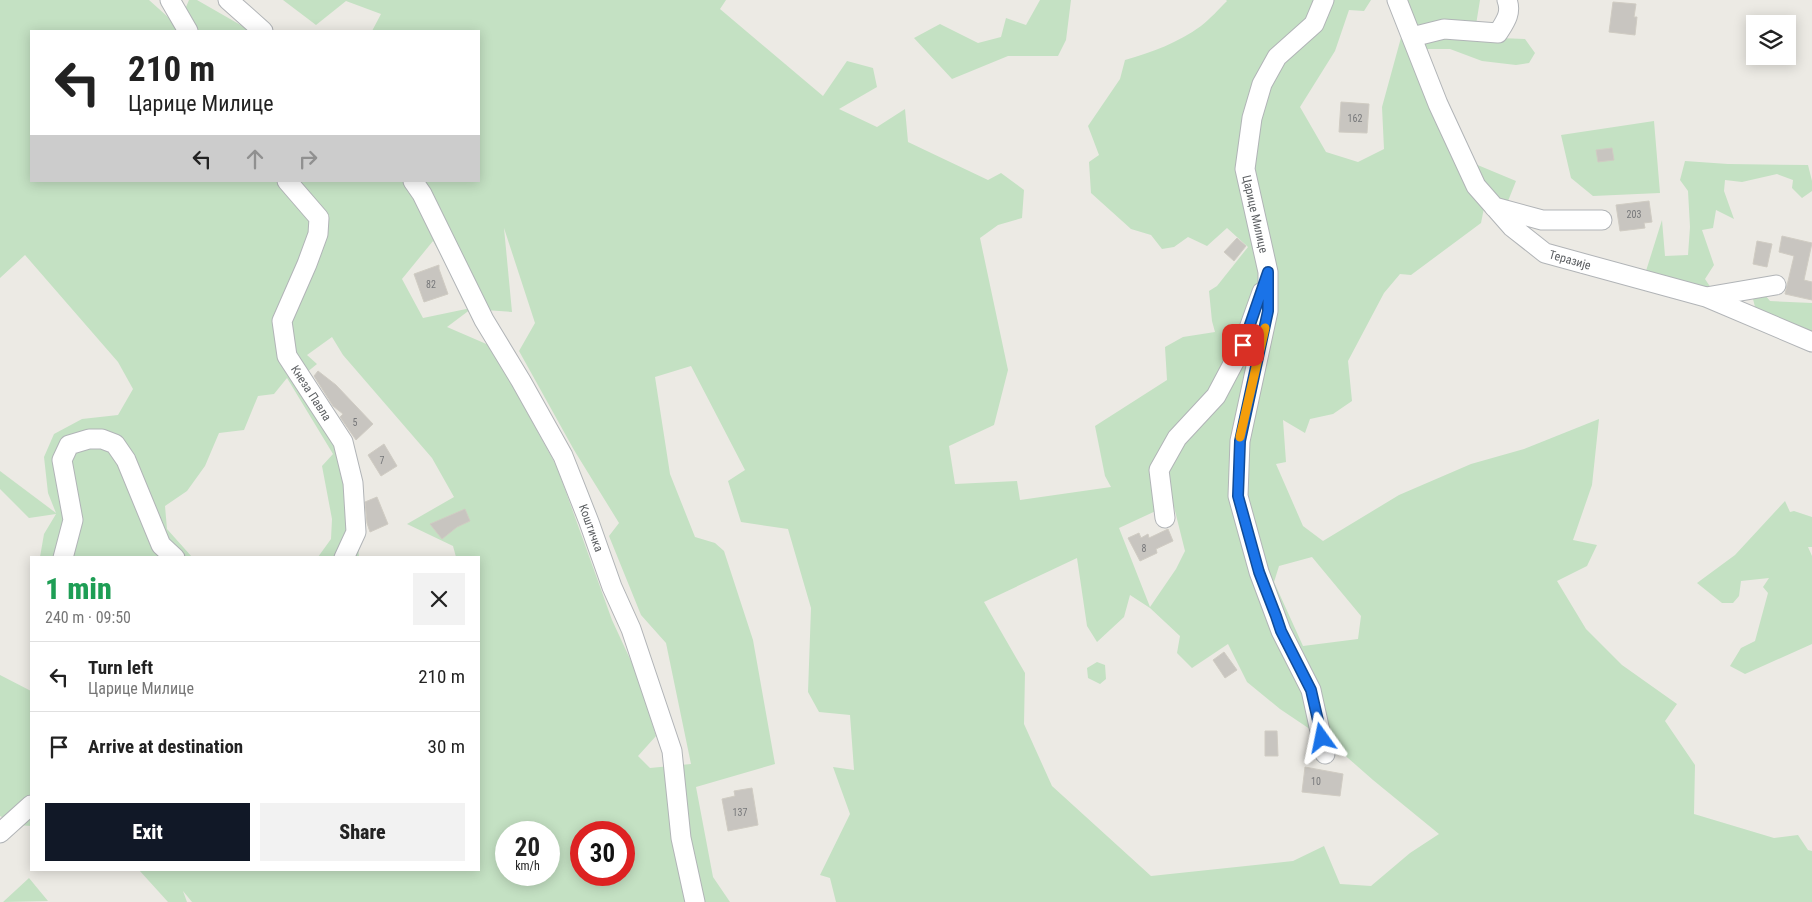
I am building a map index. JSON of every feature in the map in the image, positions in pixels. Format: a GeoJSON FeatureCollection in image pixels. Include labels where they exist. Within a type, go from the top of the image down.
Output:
{"type":"FeatureCollection","features":[{"type":"Feature","properties":{"kind":"street"},"geometry":{"type":"LineString","coordinates":[[170,0],[187,30]]}},
{"type":"Feature","properties":{"kind":"street"},"geometry":{"type":"LineString","coordinates":[[228,0],[261,30]]}},
{"type":"Feature","properties":{"kind":"street","name":"Царице Милице"},"geometry":{"type":"LineString","coordinates":[[1324,0],[1314,24],[1277,57],[1262,84],[1252,118],[1245,169],[1268,272],[1268,311],[1240,441],[1238,496],[1259,572],[1281,631],[1311,690],[1325,754]]}},
{"type":"Feature","properties":{"kind":"street","name":"Теразије"},"geometry":{"type":"LineString","coordinates":[[1397,0],[1438,104],[1476,186],[1512,227],[1545,253],[1706,297],[1812,342]]}},
{"type":"Feature","properties":{"kind":"street"},"geometry":{"type":"LineString","coordinates":[[1412,36],[1444,29],[1498,32],[1507,20],[1510,6],[1508,0]]}},
{"type":"Feature","properties":{"kind":"street","name":"Кнеза Павла"},"geometry":{"type":"LineString","coordinates":[[289,182],[319,218],[318,234],[282,321],[287,356],[343,442],[353,483],[356,532],[345,556]]}},
{"type":"Feature","properties":{"kind":"street","name":"Коштичка"},"geometry":{"type":"LineString","coordinates":[[414,182],[426,202],[484,320],[522,381],[563,456],[590,522],[612,587],[631,629],[672,751],[681,838],[695,902]]}},
{"type":"Feature","properties":{"kind":"street"},"geometry":{"type":"LineString","coordinates":[[1494,207],[1542,220],[1602,220]]}},
{"type":"Feature","properties":{"kind":"street"},"geometry":{"type":"LineString","coordinates":[[1165,518],[1159,470],[1177,438],[1216,396],[1243,345],[1268,272]]}},
{"type":"Feature","properties":{"kind":"street"},"geometry":{"type":"LineString","coordinates":[[1706,297],[1776,285]]}},
{"type":"Feature","properties":{"kind":"street"},"geometry":{"type":"LineString","coordinates":[[64,556],[73,520],[62,460],[69,445],[90,438],[102,439],[115,444],[126,460],[161,545],[173,556]]}},
{"type":"Feature","properties":{"kind":"street"},"geometry":{"type":"LineString","coordinates":[[0,833],[30,806]]}},
{"type":"Feature","properties":{"kind":"green space"},"geometry":{"type":"Polygon","coordinates":[[[0,0],[149,0],[178,26],[189,0],[197,0],[249,30],[30,30],[30,182],[480,182],[480,30],[373,30],[381,14],[346,1],[316,25],[283,0],[726,0],[720,9],[823,96],[847,61],[873,68],[877,87],[839,109],[877,127],[905,109],[908,142],[988,180],[1001,173],[1024,190],[1022,218],[998,225],[980,238],[1008,370],[994,425],[949,446],[955,484],[1017,481],[1020,500],[1111,487],[1105,476],[1095,426],[1167,380],[1165,347],[1183,337],[1215,332],[1209,291],[1217,286],[1248,247],[1227,228],[1207,246],[1188,237],[1174,247],[1162,249],[1151,235],[1131,229],[1091,193],[1089,162],[1099,155],[1088,126],[1120,79],[1125,60],[1145,54],[1192,32],[1211,17],[1226,0],[1371,0],[1364,11],[1349,10],[1335,51],[1300,107],[1326,152],[1358,162],[1384,149],[1382,107],[1402,34],[1484,208],[1481,223],[1411,275],[1400,274],[1384,293],[1348,361],[1352,401],[1333,414],[1310,419],[1305,433],[1283,420],[1286,462],[1276,464],[1303,526],[1323,541],[1399,495],[1471,464],[1524,449],[1599,419],[1592,485],[1573,540],[1597,545],[1587,566],[1557,581],[1586,629],[1622,665],[1677,704],[1665,721],[1695,765],[1694,814],[1774,838],[1798,835],[1808,850],[1812,851],[1812,902],[836,902],[830,878],[820,875],[850,814],[833,767],[854,770],[850,715],[819,712],[808,692],[811,608],[788,529],[741,522],[728,481],[745,470],[691,366],[655,377],[670,474],[695,537],[715,543],[724,551],[753,640],[775,764],[696,787],[713,877],[730,902],[192,902],[183,891],[187,902],[168,902],[140,871],[480,871],[480,556],[456,556],[453,546],[407,524],[454,497],[432,458],[343,355],[332,337],[307,355],[317,364],[306,373],[348,443],[359,556],[319,556],[331,539],[332,519],[322,466],[333,454],[287,378],[274,394],[258,396],[244,430],[219,433],[205,466],[187,491],[165,506],[167,529],[191,556],[40,556],[44,534],[56,514],[29,518],[0,489],[0,471],[56,513],[48,493],[44,457],[54,434],[82,419],[118,415],[133,389],[118,362],[25,255],[0,278],[0,0]],[[504,228],[512,312],[471,309],[447,327],[491,346],[557,467],[612,620],[637,674],[656,736],[638,756],[650,768],[691,764],[666,643],[641,615],[609,536],[619,523],[574,450],[519,351],[535,323],[504,228]],[[433,241],[402,279],[423,318],[471,308],[433,241]],[[1173,503],[1119,528],[1150,607],[1176,569],[1185,551],[1173,503]],[[1312,557],[1279,566],[1274,582],[1303,646],[1358,639],[1361,616],[1312,557]],[[1077,558],[984,602],[1025,673],[1024,724],[1052,786],[1151,876],[1293,861],[1324,846],[1340,884],[1371,886],[1410,853],[1439,834],[1332,744],[1280,709],[1247,682],[1228,644],[1192,668],[1177,653],[1180,636],[1150,608],[1130,595],[1124,617],[1097,642],[1087,626],[1077,558]]]}},
{"type":"Feature","properties":{"kind":"green space"},"geometry":{"type":"Polygon","coordinates":[[[1040,0],[1071,0],[1066,40],[1058,56],[1008,56],[952,79],[914,38],[940,24],[978,43],[1001,37],[1006,18],[1026,25],[1040,0]]]}},
{"type":"Feature","properties":{"kind":"green space"},"geometry":{"type":"Polygon","coordinates":[[[1402,0],[1480,0],[1474,37],[1525,39],[1535,53],[1529,63],[1516,65],[1482,61],[1450,49],[1424,49],[1402,0]]]}},
{"type":"Feature","properties":{"kind":"green space"},"geometry":{"type":"Polygon","coordinates":[[[1654,121],[1660,193],[1593,196],[1571,178],[1561,135],[1654,121]]]}},
{"type":"Feature","properties":{"kind":"green space"},"geometry":{"type":"Polygon","coordinates":[[[1468,161],[1516,181],[1504,211],[1468,161]]]}},
{"type":"Feature","properties":{"kind":"green space"},"geometry":{"type":"Polygon","coordinates":[[[1685,161],[1728,164],[1808,165],[1812,181],[1812,191],[1802,198],[1792,188],[1793,180],[1777,174],[1742,182],[1725,180],[1724,191],[1734,219],[1716,210],[1713,228],[1702,230],[1714,265],[1705,279],[1715,294],[1646,271],[1662,220],[1665,256],[1688,255],[1690,227],[1688,191],[1680,180],[1685,161]]]}},
{"type":"Feature","properties":{"kind":"green space"},"geometry":{"type":"Polygon","coordinates":[[[1760,289],[1770,301],[1812,303],[1812,337],[1756,311],[1752,295],[1760,289]]]}},
{"type":"Feature","properties":{"kind":"green space"},"geometry":{"type":"Polygon","coordinates":[[[1785,501],[1790,512],[1794,511],[1812,517],[1812,547],[1808,547],[1812,556],[1812,644],[1745,674],[1730,666],[1741,648],[1755,641],[1768,593],[1763,587],[1769,578],[1741,581],[1739,596],[1733,603],[1722,603],[1697,583],[1735,555],[1785,501]]]}},
{"type":"Feature","properties":{"kind":"green space"},"geometry":{"type":"Polygon","coordinates":[[[1097,662],[1105,665],[1106,679],[1100,684],[1088,678],[1087,668],[1097,662]]]}},
{"type":"Feature","properties":{"kind":"green space"},"geometry":{"type":"Polygon","coordinates":[[[0,675],[30,690],[30,826],[18,825],[0,816],[0,675]]]}},
{"type":"Feature","properties":{"kind":"green space"},"geometry":{"type":"Polygon","coordinates":[[[29,878],[48,901],[3,902],[29,878]]]}},
{"type":"Feature","properties":{"kind":"building"},"geometry":{"type":"Polygon","coordinates":[[[1613,2],[1636,4],[1634,17],[1637,17],[1635,35],[1609,32],[1613,2]]]}},
{"type":"Feature","properties":{"kind":"building"},"geometry":{"type":"Polygon","coordinates":[[[1341,102],[1369,104],[1367,133],[1339,132],[1341,102]]]}},
{"type":"Feature","properties":{"kind":"building"},"geometry":{"type":"Polygon","coordinates":[[[1612,148],[1614,160],[1598,162],[1596,150],[1612,148]]]}},
{"type":"Feature","properties":{"kind":"building"},"geometry":{"type":"Polygon","coordinates":[[[1649,201],[1652,222],[1644,223],[1645,228],[1620,231],[1616,205],[1649,201]]]}},
{"type":"Feature","properties":{"kind":"building"},"geometry":{"type":"Polygon","coordinates":[[[1782,236],[1812,243],[1804,280],[1812,282],[1812,300],[1785,294],[1794,256],[1779,252],[1782,236]]]}},
{"type":"Feature","properties":{"kind":"building"},"geometry":{"type":"Polygon","coordinates":[[[1237,238],[1246,246],[1234,261],[1224,252],[1237,238]]]}},
{"type":"Feature","properties":{"kind":"building"},"geometry":{"type":"Polygon","coordinates":[[[1757,241],[1772,244],[1767,267],[1753,264],[1757,241]]]}},
{"type":"Feature","properties":{"kind":"building"},"geometry":{"type":"Polygon","coordinates":[[[439,265],[448,294],[424,302],[414,274],[439,265]]]}},
{"type":"Feature","properties":{"kind":"building"},"geometry":{"type":"Polygon","coordinates":[[[318,371],[336,385],[373,424],[356,440],[340,417],[343,414],[333,406],[314,376],[318,371]]]}},
{"type":"Feature","properties":{"kind":"building"},"geometry":{"type":"Polygon","coordinates":[[[384,444],[397,466],[381,476],[368,455],[384,444]]]}},
{"type":"Feature","properties":{"kind":"building"},"geometry":{"type":"Polygon","coordinates":[[[377,497],[388,524],[370,532],[365,502],[377,497]]]}},
{"type":"Feature","properties":{"kind":"building"},"geometry":{"type":"Polygon","coordinates":[[[465,509],[470,521],[457,527],[442,539],[430,524],[465,509]]]}},
{"type":"Feature","properties":{"kind":"building"},"geometry":{"type":"Polygon","coordinates":[[[1168,529],[1173,541],[1156,549],[1157,553],[1140,561],[1128,538],[1139,533],[1141,538],[1148,534],[1149,538],[1168,529]]]}},
{"type":"Feature","properties":{"kind":"building"},"geometry":{"type":"Polygon","coordinates":[[[1224,652],[1237,670],[1225,678],[1213,660],[1224,652]]]}},
{"type":"Feature","properties":{"kind":"building"},"geometry":{"type":"Polygon","coordinates":[[[1265,731],[1277,731],[1278,756],[1265,756],[1265,731]]]}},
{"type":"Feature","properties":{"kind":"building"},"geometry":{"type":"Polygon","coordinates":[[[1305,767],[1343,774],[1340,796],[1302,792],[1305,767]]]}},
{"type":"Feature","properties":{"kind":"building"},"geometry":{"type":"Polygon","coordinates":[[[752,788],[758,825],[728,831],[722,799],[735,796],[734,791],[752,788]]]}},
{"type":"Feature","properties":{"kind":"slow traffic"},"geometry":{"type":"LineString","coordinates":[[1240,437],[1265,328]]}},
{"type":"Feature","properties":{"kind":"route"},"geometry":{"type":"LineString","coordinates":[[1243,345],[1258,306],[1268,272],[1268,311],[1240,441],[1238,496],[1259,572],[1281,631],[1311,690],[1322,738]]}}]}
